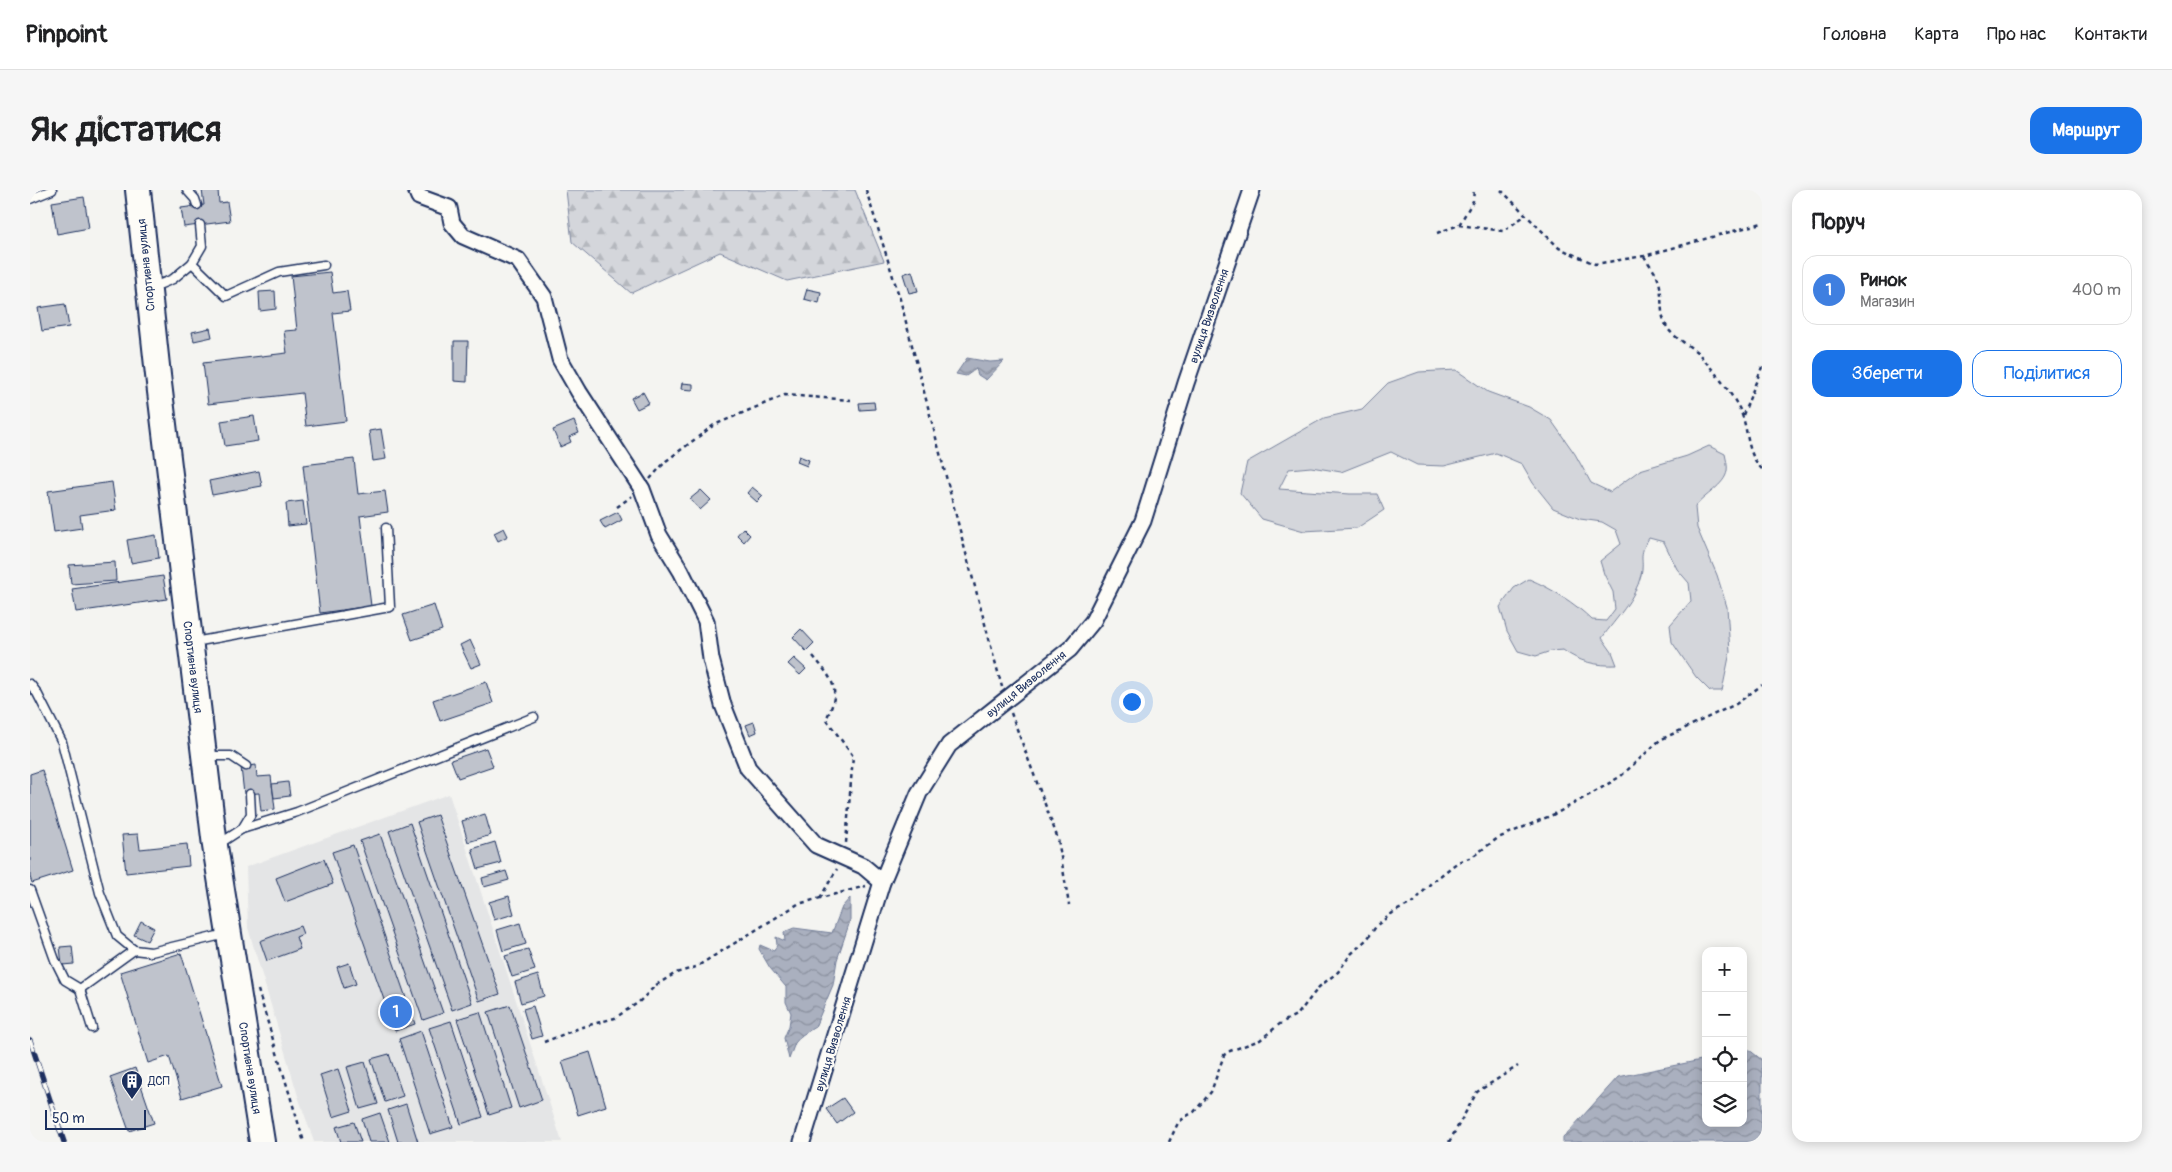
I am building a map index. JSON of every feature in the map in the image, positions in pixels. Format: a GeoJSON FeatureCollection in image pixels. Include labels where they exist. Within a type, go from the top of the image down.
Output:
{"type":"FeatureCollection","features":[{"type":"Feature","properties":{"kind":"main road","name":"Спортивна вулиця"},"geometry":{"type":"LineString","coordinates":[[138,190],[215,846],[262,1142]]}},
{"type":"Feature","properties":{"kind":"street"},"geometry":{"type":"LineString","coordinates":[[416,190],[419,197],[449,208],[452,223],[463,236],[518,260],[544,297],[560,359],[579,392],[642,489],[659,534],[681,571],[706,621],[711,659],[723,705],[748,768],[816,845],[863,866],[882,882]]}},
{"type":"Feature","properties":{"kind":"street","name":"вулиця Визволення"},"geometry":{"type":"LineString","coordinates":[[802,1142],[882,882],[919,793],[949,745],[1070,649],[1093,621],[1143,521],[1186,383],[1252,190]]}},
{"type":"Feature","properties":{"kind":"lane"},"geometry":{"type":"LineString","coordinates":[[30,199],[52,190]]}},
{"type":"Feature","properties":{"kind":"lane"},"geometry":{"type":"LineString","coordinates":[[187,190],[196,199],[197,206]]}},
{"type":"Feature","properties":{"kind":"lane"},"geometry":{"type":"LineString","coordinates":[[149,289],[173,279],[192,263],[202,246],[200,224]]}},
{"type":"Feature","properties":{"kind":"lane"},"geometry":{"type":"LineString","coordinates":[[192,263],[226,296],[279,272],[324,265]]}},
{"type":"Feature","properties":{"kind":"lane"},"geometry":{"type":"LineString","coordinates":[[190,643],[390,608],[386,528]]}},
{"type":"Feature","properties":{"kind":"lane"},"geometry":{"type":"LineString","coordinates":[[30,684],[37,693],[62,742],[82,825],[104,902],[117,936],[134,950],[151,952],[228,934]]}},
{"type":"Feature","properties":{"kind":"lane"},"geometry":{"type":"LineString","coordinates":[[215,846],[242,828],[297,812],[534,717]]}},
{"type":"Feature","properties":{"kind":"lane"},"geometry":{"type":"LineString","coordinates":[[204,756],[231,756],[246,766]]}},
{"type":"Feature","properties":{"kind":"lane"},"geometry":{"type":"LineString","coordinates":[[242,828],[251,814],[250,794]]}},
{"type":"Feature","properties":{"kind":"lane"},"geometry":{"type":"LineString","coordinates":[[30,890],[58,967],[65,980],[80,989],[92,1028]]}},
{"type":"Feature","properties":{"kind":"lane"},"geometry":{"type":"LineString","coordinates":[[80,989],[134,950]]}},
{"type":"Feature","properties":{"kind":"path"},"geometry":{"type":"LineString","coordinates":[[866,190],[900,299],[1006,701],[1058,839],[1069,905]]}},
{"type":"Feature","properties":{"kind":"path"},"geometry":{"type":"LineString","coordinates":[[1459,225],[1473,201],[1474,190]]}},
{"type":"Feature","properties":{"kind":"path"},"geometry":{"type":"LineString","coordinates":[[1501,190],[1559,248],[1595,264],[1644,256],[1762,223]]}},
{"type":"Feature","properties":{"kind":"path"},"geometry":{"type":"LineString","coordinates":[[1437,234],[1459,225],[1503,231],[1526,215]]}},
{"type":"Feature","properties":{"kind":"path"},"geometry":{"type":"LineString","coordinates":[[1644,256],[1658,278],[1662,295],[1661,311],[1667,329],[1698,354],[1732,395],[1743,414],[1754,461],[1762,469]]}},
{"type":"Feature","properties":{"kind":"path"},"geometry":{"type":"LineString","coordinates":[[1743,414],[1762,367]]}},
{"type":"Feature","properties":{"kind":"path"},"geometry":{"type":"LineString","coordinates":[[616,507],[642,489],[666,461],[714,425],[785,395],[851,400]]}},
{"type":"Feature","properties":{"kind":"path"},"geometry":{"type":"LineString","coordinates":[[813,656],[832,679],[835,702],[826,719],[853,756],[844,857],[820,898]]}},
{"type":"Feature","properties":{"kind":"path"},"geometry":{"type":"LineString","coordinates":[[1169,1142],[1178,1124],[1185,1116],[1194,1112],[1211,1092],[1224,1055],[1260,1040],[1281,1023],[1298,1014],[1319,987],[1346,963],[1351,954],[1368,938],[1377,925],[1394,912],[1414,902],[1431,884],[1458,862],[1472,856],[1498,838],[1557,812],[1598,790],[1621,776],[1660,740],[1736,704],[1762,685]]}},
{"type":"Feature","properties":{"kind":"path"},"geometry":{"type":"LineString","coordinates":[[544,1042],[582,1027],[615,1018],[639,1002],[656,985],[669,977],[696,967],[798,904],[882,882]]}},
{"type":"Feature","properties":{"kind":"path"},"geometry":{"type":"LineString","coordinates":[[256,982],[304,1142]]}},
{"type":"Feature","properties":{"kind":"path"},"geometry":{"type":"LineString","coordinates":[[1449,1142],[1477,1092],[1518,1066]]}},
{"type":"Feature","properties":{"kind":"shaded area"},"geometry":{"type":"Polygon","coordinates":[[[449,794],[562,1142],[314,1142],[298,1096],[248,928],[246,867],[449,794]]]}},
{"type":"Feature","properties":{"kind":"green space"},"geometry":{"type":"Polygon","coordinates":[[[566,190],[855,190],[884,261],[787,281],[720,252],[631,293],[572,242],[566,190]]]}},
{"type":"Feature","properties":{"kind":"green space"},"geometry":{"type":"Polygon","coordinates":[[[1456,370],[1488,392],[1529,407],[1551,420],[1575,454],[1591,483],[1610,492],[1640,470],[1687,456],[1709,446],[1725,454],[1727,471],[1725,476],[1695,507],[1697,528],[1717,575],[1727,607],[1730,652],[1722,691],[1710,691],[1696,677],[1672,642],[1670,625],[1691,601],[1689,583],[1677,569],[1664,542],[1649,538],[1643,549],[1641,575],[1634,593],[1602,638],[1612,652],[1617,665],[1602,665],[1588,662],[1575,658],[1563,650],[1551,651],[1536,656],[1518,651],[1507,631],[1500,607],[1514,588],[1529,579],[1562,596],[1592,620],[1606,621],[1615,609],[1613,592],[1600,561],[1621,544],[1616,530],[1602,522],[1580,519],[1553,508],[1533,483],[1522,464],[1496,453],[1444,466],[1417,465],[1391,452],[1341,472],[1311,467],[1289,469],[1279,489],[1377,494],[1384,510],[1357,528],[1304,531],[1262,519],[1240,493],[1247,462],[1324,418],[1362,409],[1388,383],[1419,372],[1456,370]]]}},
{"type":"Feature","properties":{"kind":"water"},"geometry":{"type":"Polygon","coordinates":[[[967,358],[990,362],[1004,361],[986,380],[978,375],[976,369],[966,376],[956,374],[967,358]]]}},
{"type":"Feature","properties":{"kind":"water"},"geometry":{"type":"Polygon","coordinates":[[[850,898],[850,921],[837,960],[833,985],[815,1027],[802,1035],[795,1043],[789,1059],[784,1038],[789,1026],[791,1013],[786,1002],[786,987],[770,968],[759,949],[760,945],[774,951],[777,945],[776,937],[785,941],[784,932],[794,928],[832,933],[842,907],[850,898]]]}},
{"type":"Feature","properties":{"kind":"water"},"geometry":{"type":"Polygon","coordinates":[[[1747,1049],[1762,1060],[1762,1142],[1563,1142],[1563,1138],[1618,1077],[1702,1060],[1702,1127],[1747,1127],[1747,1049]]]}},
{"type":"Feature","properties":{"kind":"building"},"geometry":{"type":"Polygon","coordinates":[[[202,190],[218,190],[219,203],[227,202],[230,221],[184,227],[181,208],[204,205],[202,190]]]}},
{"type":"Feature","properties":{"kind":"building"},"geometry":{"type":"Polygon","coordinates":[[[84,197],[89,228],[57,234],[52,202],[84,197]]]}},
{"type":"Feature","properties":{"kind":"building"},"geometry":{"type":"Polygon","coordinates":[[[912,271],[918,291],[909,293],[903,274],[912,271]]]}},
{"type":"Feature","properties":{"kind":"building"},"geometry":{"type":"Polygon","coordinates":[[[330,272],[333,293],[347,291],[350,311],[333,313],[346,421],[306,426],[302,393],[208,404],[203,363],[287,353],[284,331],[297,330],[291,276],[330,272]]]}},
{"type":"Feature","properties":{"kind":"building"},"geometry":{"type":"Polygon","coordinates":[[[807,289],[821,292],[819,303],[804,299],[807,289]]]}},
{"type":"Feature","properties":{"kind":"building"},"geometry":{"type":"Polygon","coordinates":[[[275,291],[276,309],[260,311],[259,292],[275,291]]]}},
{"type":"Feature","properties":{"kind":"building"},"geometry":{"type":"Polygon","coordinates":[[[65,304],[69,327],[42,331],[38,308],[65,304]]]}},
{"type":"Feature","properties":{"kind":"building"},"geometry":{"type":"Polygon","coordinates":[[[210,328],[212,337],[194,341],[192,332],[210,328]]]}},
{"type":"Feature","properties":{"kind":"building"},"geometry":{"type":"Polygon","coordinates":[[[454,341],[468,341],[467,382],[454,381],[454,341]]]}},
{"type":"Feature","properties":{"kind":"building"},"geometry":{"type":"Polygon","coordinates":[[[682,383],[693,384],[693,390],[681,389],[682,383]]]}},
{"type":"Feature","properties":{"kind":"building"},"geometry":{"type":"Polygon","coordinates":[[[643,392],[649,403],[637,409],[631,398],[643,392]]]}},
{"type":"Feature","properties":{"kind":"building"},"geometry":{"type":"Polygon","coordinates":[[[874,402],[875,409],[860,410],[859,403],[874,402]]]}},
{"type":"Feature","properties":{"kind":"building"},"geometry":{"type":"Polygon","coordinates":[[[254,416],[258,441],[225,446],[221,421],[254,416]]]}},
{"type":"Feature","properties":{"kind":"building"},"geometry":{"type":"Polygon","coordinates":[[[574,421],[579,433],[569,437],[571,442],[560,447],[553,430],[574,421]]]}},
{"type":"Feature","properties":{"kind":"building"},"geometry":{"type":"Polygon","coordinates":[[[381,429],[386,459],[373,461],[369,431],[381,429]]]}},
{"type":"Feature","properties":{"kind":"building"},"geometry":{"type":"Polygon","coordinates":[[[799,456],[809,460],[807,466],[797,462],[799,456]]]}},
{"type":"Feature","properties":{"kind":"building"},"geometry":{"type":"Polygon","coordinates":[[[354,459],[358,494],[385,491],[388,512],[360,516],[371,606],[320,613],[303,465],[354,459]]]}},
{"type":"Feature","properties":{"kind":"building"},"geometry":{"type":"Polygon","coordinates":[[[259,471],[262,486],[212,495],[209,481],[259,471]]]}},
{"type":"Feature","properties":{"kind":"building"},"geometry":{"type":"Polygon","coordinates":[[[112,482],[116,510],[80,515],[82,528],[54,532],[48,491],[112,482]]]}},
{"type":"Feature","properties":{"kind":"building"},"geometry":{"type":"Polygon","coordinates":[[[752,487],[763,496],[757,502],[747,493],[752,487]]]}},
{"type":"Feature","properties":{"kind":"building"},"geometry":{"type":"Polygon","coordinates":[[[701,490],[711,500],[700,510],[690,499],[701,490]]]}},
{"type":"Feature","properties":{"kind":"building"},"geometry":{"type":"Polygon","coordinates":[[[303,501],[306,524],[288,526],[286,503],[303,501]]]}},
{"type":"Feature","properties":{"kind":"building"},"geometry":{"type":"Polygon","coordinates":[[[618,512],[622,520],[605,529],[600,521],[618,512]]]}},
{"type":"Feature","properties":{"kind":"building"},"geometry":{"type":"Polygon","coordinates":[[[504,528],[508,536],[498,541],[494,533],[504,528]]]}},
{"type":"Feature","properties":{"kind":"building"},"geometry":{"type":"Polygon","coordinates":[[[743,528],[750,535],[744,542],[737,535],[743,528]]]}},
{"type":"Feature","properties":{"kind":"building"},"geometry":{"type":"Polygon","coordinates":[[[156,535],[159,558],[131,563],[127,540],[156,535]]]}},
{"type":"Feature","properties":{"kind":"building"},"geometry":{"type":"Polygon","coordinates":[[[115,562],[116,581],[71,584],[69,565],[115,562]]]}},
{"type":"Feature","properties":{"kind":"building"},"geometry":{"type":"Polygon","coordinates":[[[163,576],[167,599],[76,612],[72,589],[163,576]]]}},
{"type":"Feature","properties":{"kind":"building"},"geometry":{"type":"Polygon","coordinates":[[[434,605],[442,630],[412,640],[403,615],[434,605]]]}},
{"type":"Feature","properties":{"kind":"building"},"geometry":{"type":"Polygon","coordinates":[[[801,629],[814,643],[806,651],[793,637],[801,629]]]}},
{"type":"Feature","properties":{"kind":"building"},"geometry":{"type":"Polygon","coordinates":[[[470,640],[481,664],[471,668],[460,645],[470,640]]]}},
{"type":"Feature","properties":{"kind":"building"},"geometry":{"type":"Polygon","coordinates":[[[794,658],[806,669],[800,675],[788,664],[794,658]]]}},
{"type":"Feature","properties":{"kind":"building"},"geometry":{"type":"Polygon","coordinates":[[[486,682],[493,703],[440,721],[433,700],[486,682]]]}},
{"type":"Feature","properties":{"kind":"building"},"geometry":{"type":"Polygon","coordinates":[[[754,722],[757,732],[750,735],[746,725],[754,722]]]}},
{"type":"Feature","properties":{"kind":"building"},"geometry":{"type":"Polygon","coordinates":[[[486,748],[493,766],[458,778],[451,760],[486,748]]]}},
{"type":"Feature","properties":{"kind":"building"},"geometry":{"type":"Polygon","coordinates":[[[256,765],[257,777],[271,776],[275,809],[261,811],[259,793],[244,794],[241,767],[256,765]]]}},
{"type":"Feature","properties":{"kind":"building"},"geometry":{"type":"Polygon","coordinates":[[[42,770],[73,870],[32,883],[30,877],[30,774],[42,770]]]}},
{"type":"Feature","properties":{"kind":"building"},"geometry":{"type":"Polygon","coordinates":[[[288,782],[290,796],[274,798],[272,784],[288,782]]]}},
{"type":"Feature","properties":{"kind":"building"},"geometry":{"type":"Polygon","coordinates":[[[485,814],[491,835],[468,842],[462,821],[485,814]]]}},
{"type":"Feature","properties":{"kind":"building"},"geometry":{"type":"Polygon","coordinates":[[[437,815],[500,994],[479,1001],[417,822],[437,815]]]}},
{"type":"Feature","properties":{"kind":"building"},"geometry":{"type":"Polygon","coordinates":[[[410,823],[472,1003],[452,1010],[389,831],[410,823]]]}},
{"type":"Feature","properties":{"kind":"building"},"geometry":{"type":"Polygon","coordinates":[[[138,834],[140,849],[187,844],[189,866],[126,873],[122,835],[138,834]]]}},
{"type":"Feature","properties":{"kind":"building"},"geometry":{"type":"Polygon","coordinates":[[[380,834],[443,1013],[423,1020],[360,841],[380,834]]]}},
{"type":"Feature","properties":{"kind":"building"},"geometry":{"type":"Polygon","coordinates":[[[495,842],[501,863],[478,869],[472,849],[495,842]]]}},
{"type":"Feature","properties":{"kind":"building"},"geometry":{"type":"Polygon","coordinates":[[[353,845],[415,1024],[395,1031],[332,852],[353,845]]]}},
{"type":"Feature","properties":{"kind":"building"},"geometry":{"type":"Polygon","coordinates":[[[324,859],[333,884],[285,902],[276,878],[324,859]]]}},
{"type":"Feature","properties":{"kind":"building"},"geometry":{"type":"Polygon","coordinates":[[[506,871],[509,880],[484,887],[482,878],[506,871]]]}},
{"type":"Feature","properties":{"kind":"building"},"geometry":{"type":"Polygon","coordinates":[[[509,896],[514,914],[494,920],[489,902],[509,896]]]}},
{"type":"Feature","properties":{"kind":"building"},"geometry":{"type":"Polygon","coordinates":[[[141,921],[154,928],[147,941],[134,935],[141,921]]]}},
{"type":"Feature","properties":{"kind":"building"},"geometry":{"type":"Polygon","coordinates":[[[520,923],[526,944],[503,951],[497,930],[520,923]]]}},
{"type":"Feature","properties":{"kind":"building"},"geometry":{"type":"Polygon","coordinates":[[[300,926],[303,934],[296,937],[300,949],[267,961],[260,941],[300,926]]]}},
{"type":"Feature","properties":{"kind":"building"},"geometry":{"type":"Polygon","coordinates":[[[72,946],[74,964],[62,965],[60,947],[72,946]]]}},
{"type":"Feature","properties":{"kind":"building"},"geometry":{"type":"Polygon","coordinates":[[[528,949],[535,970],[512,977],[505,956],[528,949]]]}},
{"type":"Feature","properties":{"kind":"building"},"geometry":{"type":"Polygon","coordinates":[[[181,953],[222,1086],[182,1098],[169,1056],[148,1063],[120,972],[181,953]]]}},
{"type":"Feature","properties":{"kind":"building"},"geometry":{"type":"Polygon","coordinates":[[[349,963],[356,984],[344,988],[337,967],[349,963]]]}},
{"type":"Feature","properties":{"kind":"building"},"geometry":{"type":"Polygon","coordinates":[[[538,975],[544,996],[521,1003],[515,982],[538,975]]]}},
{"type":"Feature","properties":{"kind":"building"},"geometry":{"type":"Polygon","coordinates":[[[510,1005],[542,1100],[519,1108],[488,1012],[510,1005]]]}},
{"type":"Feature","properties":{"kind":"building"},"geometry":{"type":"Polygon","coordinates":[[[533,1006],[542,1036],[532,1039],[523,1009],[533,1006]]]}},
{"type":"Feature","properties":{"kind":"building"},"geometry":{"type":"Polygon","coordinates":[[[480,1012],[511,1108],[489,1115],[457,1019],[480,1012]]]}},
{"type":"Feature","properties":{"kind":"building"},"geometry":{"type":"Polygon","coordinates":[[[451,1021],[483,1117],[461,1124],[429,1028],[451,1021]]]}},
{"type":"Feature","properties":{"kind":"building"},"geometry":{"type":"Polygon","coordinates":[[[421,1031],[453,1127],[430,1134],[399,1039],[421,1031]]]}},
{"type":"Feature","properties":{"kind":"building"},"geometry":{"type":"Polygon","coordinates":[[[590,1052],[606,1106],[578,1115],[562,1061],[590,1052]]]}},
{"type":"Feature","properties":{"kind":"building"},"geometry":{"type":"Polygon","coordinates":[[[389,1054],[403,1096],[385,1102],[371,1059],[389,1054]]]}},
{"type":"Feature","properties":{"kind":"building"},"geometry":{"type":"Polygon","coordinates":[[[365,1062],[378,1104],[360,1109],[347,1067],[365,1062]]]}},
{"type":"Feature","properties":{"kind":"building","name":"ДСП"},"geometry":{"type":"Polygon","coordinates":[[[135,1068],[154,1123],[129,1131],[110,1077],[135,1068]]]}},
{"type":"Feature","properties":{"kind":"building"},"geometry":{"type":"Polygon","coordinates":[[[338,1069],[352,1111],[333,1117],[320,1075],[338,1069]]]}},
{"type":"Feature","properties":{"kind":"building"},"geometry":{"type":"Polygon","coordinates":[[[843,1098],[853,1112],[837,1124],[826,1109],[843,1098]]]}},
{"type":"Feature","properties":{"kind":"building"},"geometry":{"type":"Polygon","coordinates":[[[406,1104],[418,1142],[398,1142],[388,1110],[406,1104]]]}},
{"type":"Feature","properties":{"kind":"building"},"geometry":{"type":"Polygon","coordinates":[[[380,1113],[390,1142],[369,1142],[362,1119],[380,1113]]]}},
{"type":"Feature","properties":{"kind":"building"},"geometry":{"type":"Polygon","coordinates":[[[354,1122],[361,1142],[341,1142],[336,1127],[354,1122]]]}},
{"type":"Feature","properties":{"kind":"railway"},"geometry":{"type":"LineString","coordinates":[[30,1040],[64,1142]]}},
{"type":"Feature","properties":{"kind":"place","name":"Ринок"},"geometry":{"type":"Point","coordinates":[396,1012]}},
{"type":"Feature","properties":{"kind":"place","name":"ДСП"},"geometry":{"type":"Point","coordinates":[132,1100]}}]}
